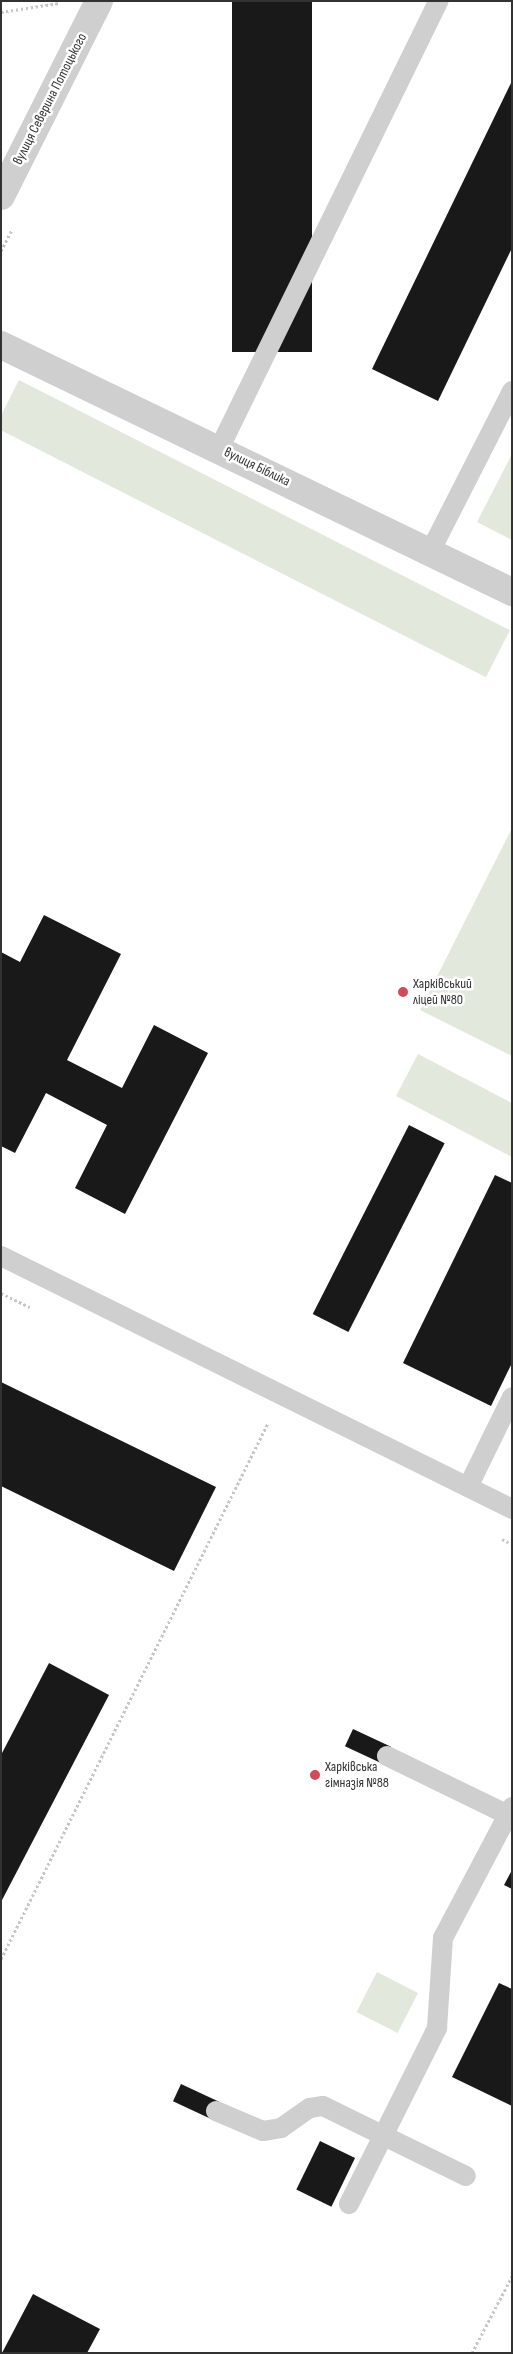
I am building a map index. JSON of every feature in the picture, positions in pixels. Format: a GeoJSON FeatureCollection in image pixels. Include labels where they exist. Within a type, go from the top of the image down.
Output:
{"type":"FeatureCollection","features":[{"type":"Feature","properties":{"kind":"street","name":"вулиця Северина Потоцького"},"geometry":{"type":"LineString","coordinates":[[1,196],[99,1]]}},
{"type":"Feature","properties":{"kind":"street","name":"вулиця Біблика"},"geometry":{"type":"LineString","coordinates":[[1,345],[512,592]]}},
{"type":"Feature","properties":{"kind":"lane"},"geometry":{"type":"LineString","coordinates":[[219,449],[438,1]]}},
{"type":"Feature","properties":{"kind":"lane"},"geometry":{"type":"LineString","coordinates":[[430,552],[512,391]]}},
{"type":"Feature","properties":{"kind":"lane"},"geometry":{"type":"LineString","coordinates":[[1,1256],[512,1509]]}},
{"type":"Feature","properties":{"kind":"lane"},"geometry":{"type":"LineString","coordinates":[[468,1487],[512,1397]]}},
{"type":"Feature","properties":{"kind":"lane"},"geometry":{"type":"LineString","coordinates":[[349,2204],[437,2028],[443,1938],[509,1810],[387,1756]]}},
{"type":"Feature","properties":{"kind":"lane"},"geometry":{"type":"LineString","coordinates":[[216,2111],[263,2131],[281,2128],[310,2108],[323,2106],[384,2134],[466,2176]]}},
{"type":"Feature","properties":{"kind":"path"},"geometry":{"type":"LineString","coordinates":[[1,12],[59,3]]}},
{"type":"Feature","properties":{"kind":"path"},"geometry":{"type":"LineString","coordinates":[[1,1959],[282,1395]]}},
{"type":"Feature","properties":{"kind":"path"},"geometry":{"type":"LineString","coordinates":[[472,2353],[512,2276]]}},
{"type":"Feature","properties":{"kind":"shaded area"},"geometry":{"type":"Polygon","coordinates":[[[19,380],[510,630],[486,677],[1,430],[1,415],[19,380]]]}},
{"type":"Feature","properties":{"kind":"shaded area"},"geometry":{"type":"Polygon","coordinates":[[[512,454],[512,540],[477,522],[512,454]]]}},
{"type":"Feature","properties":{"kind":"shaded area"},"geometry":{"type":"Polygon","coordinates":[[[512,828],[512,1056],[420,1010],[512,828]]]}},
{"type":"Feature","properties":{"kind":"shaded area"},"geometry":{"type":"Polygon","coordinates":[[[418,1054],[512,1103],[512,1157],[396,1096],[418,1054]]]}},
{"type":"Feature","properties":{"kind":"shaded area"},"geometry":{"type":"Polygon","coordinates":[[[377,1972],[418,1993],[398,2033],[357,2012],[377,1972]]]}},
{"type":"Feature","properties":{"kind":"building"},"geometry":{"type":"Polygon","coordinates":[[[232,1],[312,1],[312,352],[232,352],[232,1]]]}},
{"type":"Feature","properties":{"kind":"building"},"geometry":{"type":"Polygon","coordinates":[[[512,81],[512,248],[438,401],[372,369],[512,81]]]}},
{"type":"Feature","properties":{"kind":"building"},"geometry":{"type":"Polygon","coordinates":[[[44,915],[121,954],[67,1060],[122,1088],[154,1025],[208,1053],[125,1214],[75,1188],[107,1125],[46,1093],[15,1153],[1,1146],[1,952],[20,962],[44,915]]]}},
{"type":"Feature","properties":{"kind":"building"},"geometry":{"type":"Polygon","coordinates":[[[409,1125],[445,1143],[348,1332],[313,1314],[409,1125]]]}},
{"type":"Feature","properties":{"kind":"building"},"geometry":{"type":"Polygon","coordinates":[[[495,1175],[512,1183],[512,1363],[491,1406],[403,1363],[495,1175]]]}},
{"type":"Feature","properties":{"kind":"building"},"geometry":{"type":"Polygon","coordinates":[[[1,1382],[216,1487],[174,1571],[1,1486],[1,1382]]]}},
{"type":"Feature","properties":{"kind":"building"},"geometry":{"type":"Polygon","coordinates":[[[49,1663],[109,1695],[1,1902],[1,1755],[49,1663]]]}},
{"type":"Feature","properties":{"kind":"building"},"geometry":{"type":"Polygon","coordinates":[[[353,1729],[391,1747],[383,1764],[345,1746],[353,1729]]]}},
{"type":"Feature","properties":{"kind":"building"},"geometry":{"type":"Polygon","coordinates":[[[512,1870],[512,1889],[504,1885],[512,1870]]]}},
{"type":"Feature","properties":{"kind":"building"},"geometry":{"type":"Polygon","coordinates":[[[499,1983],[512,1989],[512,2106],[452,2077],[499,1983]]]}},
{"type":"Feature","properties":{"kind":"building"},"geometry":{"type":"Polygon","coordinates":[[[181,2084],[219,2102],[211,2119],[173,2101],[181,2084]]]}},
{"type":"Feature","properties":{"kind":"building"},"geometry":{"type":"Polygon","coordinates":[[[320,2141],[355,2158],[331,2207],[296,2190],[320,2141]]]}},
{"type":"Feature","properties":{"kind":"building"},"geometry":{"type":"Polygon","coordinates":[[[33,2294],[100,2329],[87,2353],[2,2353],[33,2294]]]}},
{"type":"Feature","properties":{"kind":"place","name":"Харківський ліцей №80"},"geometry":{"type":"Point","coordinates":[403,992]}},
{"type":"Feature","properties":{"kind":"place","name":"Харківська гімназія №88"},"geometry":{"type":"Point","coordinates":[315,1775]}}]}
